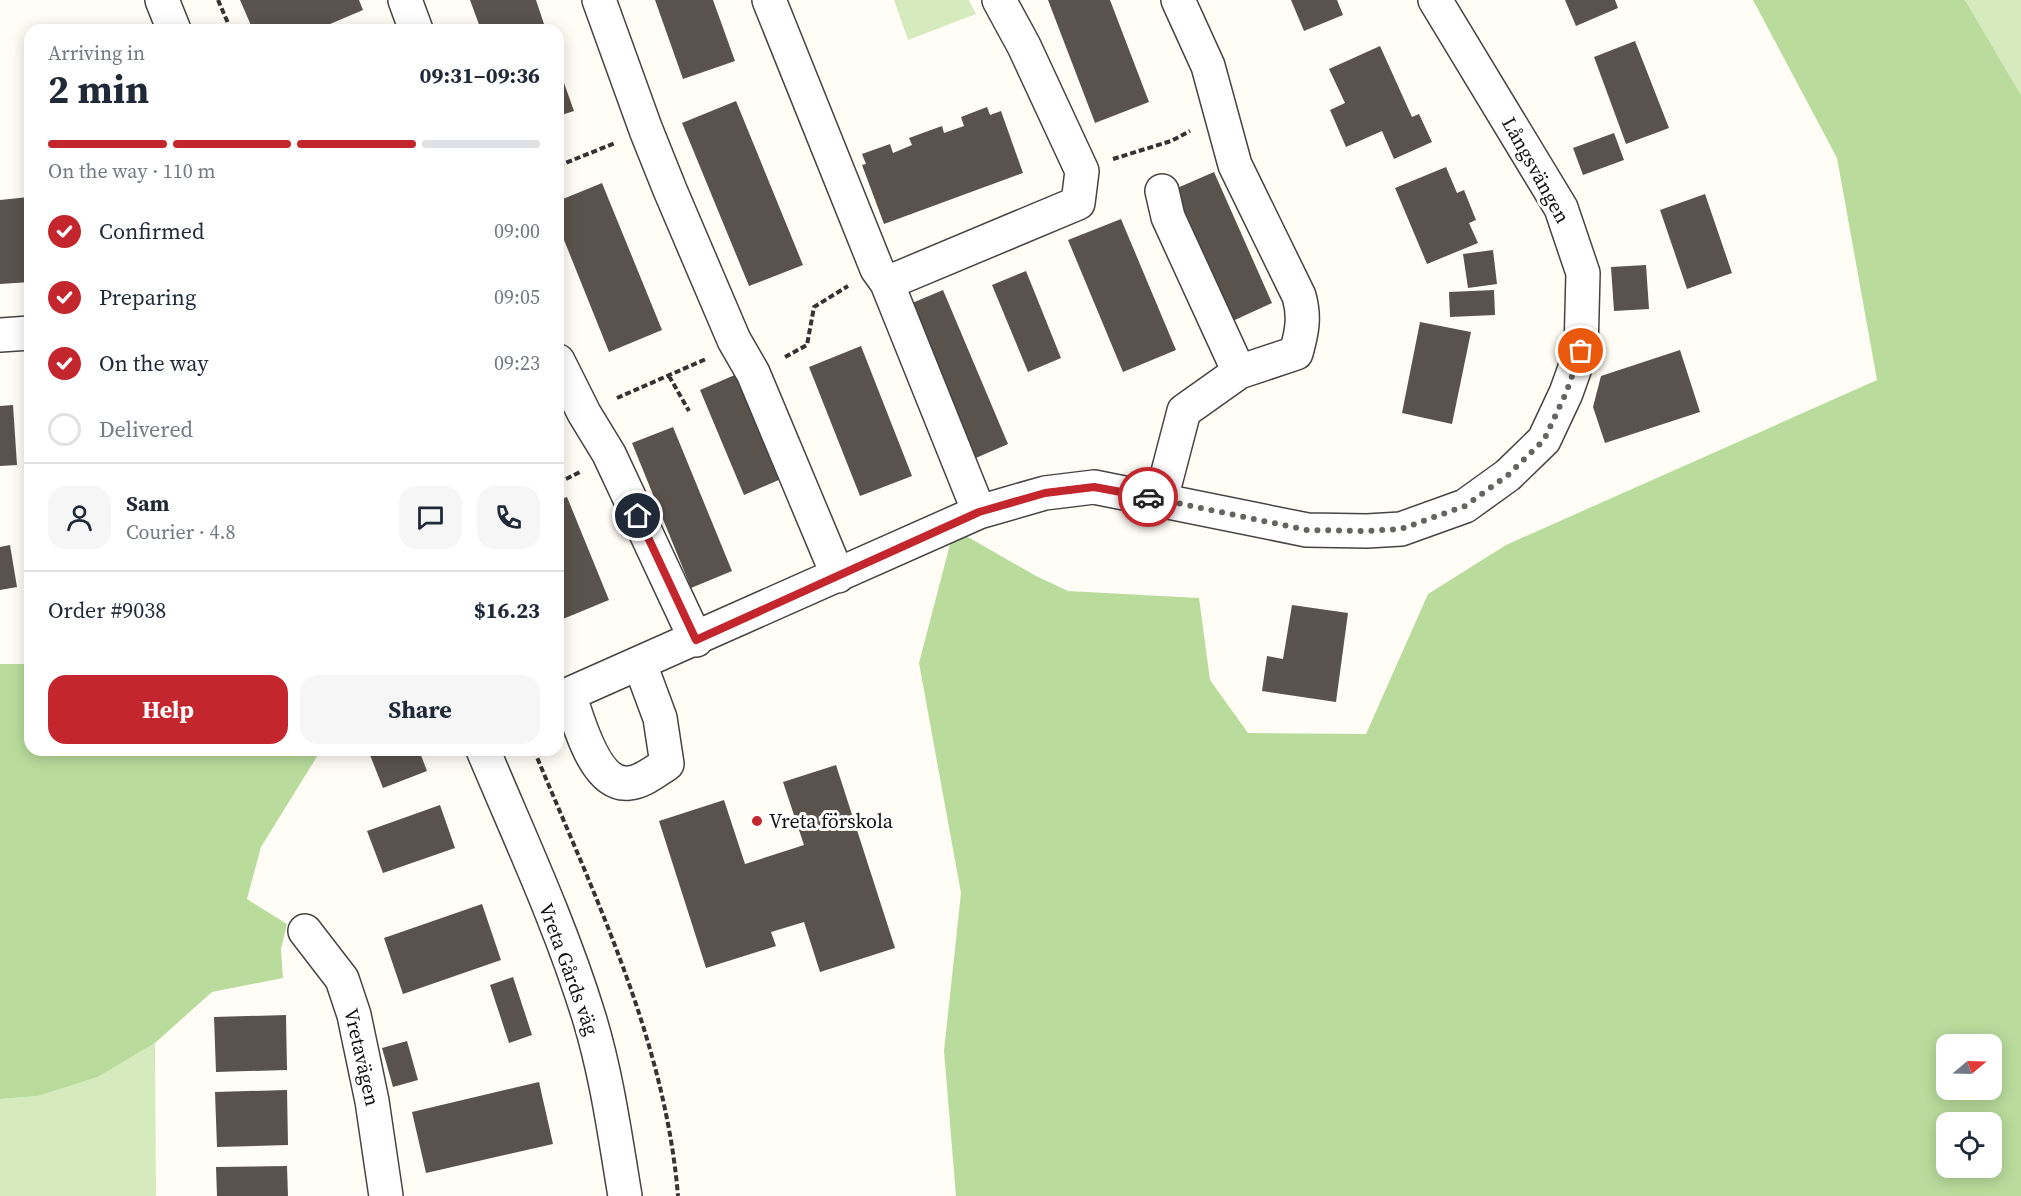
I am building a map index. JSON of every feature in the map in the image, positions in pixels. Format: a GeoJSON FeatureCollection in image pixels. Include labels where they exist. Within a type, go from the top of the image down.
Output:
{"type":"FeatureCollection","features":[{"type":"Feature","properties":{"kind":"street"},"geometry":{"type":"LineString","coordinates":[[162,0],[172,24]]}},
{"type":"Feature","properties":{"kind":"street"},"geometry":{"type":"LineString","coordinates":[[405,0],[414,24]]}},
{"type":"Feature","properties":{"kind":"street"},"geometry":{"type":"LineString","coordinates":[[599,0],[646,130],[838,576]]}},
{"type":"Feature","properties":{"kind":"street"},"geometry":{"type":"LineString","coordinates":[[769,0],[979,512]]}},
{"type":"Feature","properties":{"kind":"street"},"geometry":{"type":"LineString","coordinates":[[882,276],[1078,203],[1082,171],[1024,46],[999,0]]}},
{"type":"Feature","properties":{"kind":"street"},"geometry":{"type":"LineString","coordinates":[[1161,499],[1184,411],[1239,372],[1296,353],[1304,329],[1299,296],[1235,165],[1208,66],[1178,0]]}},
{"type":"Feature","properties":{"kind":"street","name":"Långsvängen"},"geometry":{"type":"LineString","coordinates":[[564,697],[979,512],[1045,493],[1094,487],[1307,530],[1367,531],[1401,529],[1465,506],[1508,475],[1544,440],[1566,393],[1581,351],[1583,273],[1561,208],[1435,0]]}},
{"type":"Feature","properties":{"kind":"street"},"geometry":{"type":"LineString","coordinates":[[1162,191],[1168,217],[1239,372]]}},
{"type":"Feature","properties":{"kind":"street"},"geometry":{"type":"LineString","coordinates":[[0,335],[24,333]]}},
{"type":"Feature","properties":{"kind":"street"},"geometry":{"type":"LineString","coordinates":[[564,373],[584,413],[609,454],[696,640]]}},
{"type":"Feature","properties":{"kind":"street"},"geometry":{"type":"LineString","coordinates":[[564,697],[589,750],[608,777],[627,784],[644,779],[667,764],[660,718],[640,664]]}},
{"type":"Feature","properties":{"kind":"street","name":"Vreta Gårds väg"},"geometry":{"type":"LineString","coordinates":[[485,756],[561,939],[589,1017],[608,1087],[625,1196]]}},
{"type":"Feature","properties":{"kind":"street","name":"Vretavägen"},"geometry":{"type":"LineString","coordinates":[[305,931],[342,979],[354,1015],[372,1101],[386,1196]]}},
{"type":"Feature","properties":{"kind":"path"},"geometry":{"type":"LineString","coordinates":[[218,0],[228,24]]}},
{"type":"Feature","properties":{"kind":"path"},"geometry":{"type":"LineString","coordinates":[[1082,171],[1104,161],[1171,141],[1188,133],[1220,110]]}},
{"type":"Feature","properties":{"kind":"path"},"geometry":{"type":"LineString","coordinates":[[564,164],[646,130]]}},
{"type":"Feature","properties":{"kind":"path"},"geometry":{"type":"LineString","coordinates":[[753,374],[807,345],[814,308],[882,276]]}},
{"type":"Feature","properties":{"kind":"path"},"geometry":{"type":"LineString","coordinates":[[584,413],[737,345]]}},
{"type":"Feature","properties":{"kind":"path"},"geometry":{"type":"LineString","coordinates":[[669,376],[689,411]]}},
{"type":"Feature","properties":{"kind":"path"},"geometry":{"type":"LineString","coordinates":[[536,756],[622,963],[651,1051],[673,1153],[678,1196]]}},
{"type":"Feature","properties":{"kind":"green space"},"geometry":{"type":"Polygon","coordinates":[[[894,0],[969,0],[976,14],[908,40],[894,0]]]}},
{"type":"Feature","properties":{"kind":"green space"},"geometry":{"type":"Polygon","coordinates":[[[1753,0],[1965,0],[2021,95],[2021,1196],[956,1196],[944,1051],[961,893],[919,663],[954,529],[1036,576],[1068,591],[1199,598],[1210,680],[1248,733],[1366,734],[1428,594],[1506,545],[1877,380],[1837,158],[1753,0]]]}},
{"type":"Feature","properties":{"kind":"green space"},"geometry":{"type":"Polygon","coordinates":[[[1965,0],[2021,0],[2021,95],[1965,0]]]}},
{"type":"Feature","properties":{"kind":"green space"},"geometry":{"type":"Polygon","coordinates":[[[0,664],[24,664],[24,756],[317,756],[261,847],[247,899],[287,924],[281,949],[283,978],[212,992],[155,1043],[98,1077],[38,1096],[0,1099],[0,664]]]}},
{"type":"Feature","properties":{"kind":"green space"},"geometry":{"type":"Polygon","coordinates":[[[155,1043],[156,1196],[0,1196],[0,1099],[38,1096],[98,1077],[155,1043]]]}},
{"type":"Feature","properties":{"kind":"building"},"geometry":{"type":"Polygon","coordinates":[[[240,0],[359,0],[363,10],[330,24],[250,24],[240,0]]]}},
{"type":"Feature","properties":{"kind":"building"},"geometry":{"type":"Polygon","coordinates":[[[470,0],[536,0],[544,24],[479,24],[470,0]]]}},
{"type":"Feature","properties":{"kind":"building"},"geometry":{"type":"Polygon","coordinates":[[[655,0],[713,0],[735,61],[683,79],[655,0]]]}},
{"type":"Feature","properties":{"kind":"building"},"geometry":{"type":"Polygon","coordinates":[[[1048,0],[1110,0],[1149,102],[1095,123],[1048,0]]]}},
{"type":"Feature","properties":{"kind":"building"},"geometry":{"type":"Polygon","coordinates":[[[1291,0],[1337,0],[1343,15],[1304,31],[1291,0]]]}},
{"type":"Feature","properties":{"kind":"building"},"geometry":{"type":"Polygon","coordinates":[[[1565,0],[1615,0],[1618,8],[1576,26],[1565,0]]]}},
{"type":"Feature","properties":{"kind":"building"},"geometry":{"type":"Polygon","coordinates":[[[1635,41],[1669,128],[1626,144],[1594,57],[1635,41]]]}},
{"type":"Feature","properties":{"kind":"building"},"geometry":{"type":"Polygon","coordinates":[[[1380,46],[1412,117],[1419,114],[1432,142],[1394,159],[1382,131],[1346,147],[1330,110],[1345,103],[1329,69],[1380,46]]]}},
{"type":"Feature","properties":{"kind":"building"},"geometry":{"type":"Polygon","coordinates":[[[564,83],[574,111],[564,114],[564,83]]]}},
{"type":"Feature","properties":{"kind":"building"},"geometry":{"type":"Polygon","coordinates":[[[736,101],[803,265],[749,286],[682,123],[736,101]]]}},
{"type":"Feature","properties":{"kind":"building"},"geometry":{"type":"Polygon","coordinates":[[[987,107],[990,115],[1001,111],[1023,173],[884,224],[862,165],[866,164],[862,154],[890,144],[893,153],[912,145],[909,138],[942,126],[944,133],[964,126],[961,117],[987,107]]]}},
{"type":"Feature","properties":{"kind":"building"},"geometry":{"type":"Polygon","coordinates":[[[1614,133],[1624,160],[1583,175],[1573,148],[1614,133]]]}},
{"type":"Feature","properties":{"kind":"building"},"geometry":{"type":"Polygon","coordinates":[[[1446,167],[1457,193],[1464,190],[1476,220],[1469,223],[1478,243],[1427,264],[1395,188],[1446,167]]]}},
{"type":"Feature","properties":{"kind":"building"},"geometry":{"type":"Polygon","coordinates":[[[1214,172],[1272,303],[1226,324],[1168,192],[1214,172]]]}},
{"type":"Feature","properties":{"kind":"building"},"geometry":{"type":"Polygon","coordinates":[[[602,183],[662,330],[609,352],[564,240],[564,199],[602,183]]]}},
{"type":"Feature","properties":{"kind":"building"},"geometry":{"type":"Polygon","coordinates":[[[1705,194],[1732,273],[1687,289],[1660,210],[1705,194]]]}},
{"type":"Feature","properties":{"kind":"building"},"geometry":{"type":"Polygon","coordinates":[[[24,198],[24,282],[0,284],[0,200],[24,198]]]}},
{"type":"Feature","properties":{"kind":"building"},"geometry":{"type":"Polygon","coordinates":[[[1121,219],[1176,350],[1123,372],[1068,240],[1121,219]]]}},
{"type":"Feature","properties":{"kind":"building"},"geometry":{"type":"Polygon","coordinates":[[[1493,250],[1497,284],[1468,288],[1463,254],[1493,250]]]}},
{"type":"Feature","properties":{"kind":"building"},"geometry":{"type":"Polygon","coordinates":[[[1646,265],[1649,309],[1614,311],[1611,267],[1646,265]]]}},
{"type":"Feature","properties":{"kind":"building"},"geometry":{"type":"Polygon","coordinates":[[[1026,271],[1061,358],[1028,372],[992,285],[1026,271]]]}},
{"type":"Feature","properties":{"kind":"building"},"geometry":{"type":"Polygon","coordinates":[[[943,290],[1008,444],[969,461],[905,306],[943,290]]]}},
{"type":"Feature","properties":{"kind":"building"},"geometry":{"type":"Polygon","coordinates":[[[1494,290],[1495,315],[1450,317],[1449,292],[1494,290]]]}},
{"type":"Feature","properties":{"kind":"building"},"geometry":{"type":"Polygon","coordinates":[[[1420,322],[1471,332],[1452,424],[1402,413],[1420,322]]]}},
{"type":"Feature","properties":{"kind":"building"},"geometry":{"type":"Polygon","coordinates":[[[861,346],[912,476],[860,496],[809,367],[861,346]]]}},
{"type":"Feature","properties":{"kind":"building"},"geometry":{"type":"Polygon","coordinates":[[[1680,350],[1700,412],[1605,443],[1593,407],[1601,376],[1680,350]]]}},
{"type":"Feature","properties":{"kind":"building"},"geometry":{"type":"Polygon","coordinates":[[[737,374],[781,479],[744,495],[700,390],[737,374]]]}},
{"type":"Feature","properties":{"kind":"building"},"geometry":{"type":"Polygon","coordinates":[[[13,405],[17,465],[0,466],[0,406],[13,405]]]}},
{"type":"Feature","properties":{"kind":"building"},"geometry":{"type":"Polygon","coordinates":[[[673,427],[732,571],[691,588],[632,443],[673,427]]]}},
{"type":"Feature","properties":{"kind":"building"},"geometry":{"type":"Polygon","coordinates":[[[567,497],[609,600],[564,619],[564,498],[567,497]]]}},
{"type":"Feature","properties":{"kind":"building"},"geometry":{"type":"Polygon","coordinates":[[[10,545],[17,587],[0,590],[0,547],[10,545]]]}},
{"type":"Feature","properties":{"kind":"building"},"geometry":{"type":"Polygon","coordinates":[[[1292,605],[1348,613],[1336,702],[1262,691],[1267,656],[1283,659],[1292,605]]]}},
{"type":"Feature","properties":{"kind":"building"},"geometry":{"type":"Polygon","coordinates":[[[370,756],[421,756],[427,771],[383,788],[370,756]]]}},
{"type":"Feature","properties":{"kind":"building"},"geometry":{"type":"Polygon","coordinates":[[[836,765],[895,948],[820,972],[804,922],[771,932],[776,946],[706,968],[659,821],[724,800],[745,864],[804,845],[783,782],[836,765]]]}},
{"type":"Feature","properties":{"kind":"building"},"geometry":{"type":"Polygon","coordinates":[[[440,805],[455,848],[383,873],[367,831],[440,805]]]}},
{"type":"Feature","properties":{"kind":"building"},"geometry":{"type":"Polygon","coordinates":[[[482,904],[501,960],[403,994],[384,938],[482,904]]]}},
{"type":"Feature","properties":{"kind":"building"},"geometry":{"type":"Polygon","coordinates":[[[513,977],[532,1035],[509,1043],[490,985],[513,977]]]}},
{"type":"Feature","properties":{"kind":"building"},"geometry":{"type":"Polygon","coordinates":[[[286,1015],[287,1070],[216,1072],[214,1017],[286,1015]]]}},
{"type":"Feature","properties":{"kind":"building"},"geometry":{"type":"Polygon","coordinates":[[[407,1041],[418,1080],[393,1087],[382,1048],[407,1041]]]}},
{"type":"Feature","properties":{"kind":"building"},"geometry":{"type":"Polygon","coordinates":[[[539,1082],[553,1144],[426,1173],[412,1112],[539,1082]]]}},
{"type":"Feature","properties":{"kind":"building"},"geometry":{"type":"Polygon","coordinates":[[[287,1090],[288,1145],[217,1147],[215,1092],[287,1090]]]}},
{"type":"Feature","properties":{"kind":"building"},"geometry":{"type":"Polygon","coordinates":[[[287,1166],[288,1196],[217,1196],[216,1167],[287,1166]]]}},
{"type":"Feature","properties":{"kind":"way so far"},"geometry":{"type":"LineString","coordinates":[[1148,497],[1307,530],[1401,529],[1465,506],[1508,475],[1544,440],[1566,393],[1581,351]]}},
{"type":"Feature","properties":{"kind":"place","name":"Vreta förskola"},"geometry":{"type":"Point","coordinates":[757,821]}},
{"type":"Feature","properties":{"kind":"route"},"geometry":{"type":"LineString","coordinates":[[638,516],[696,640],[979,512],[1045,493],[1094,487],[1148,497]]}}]}
